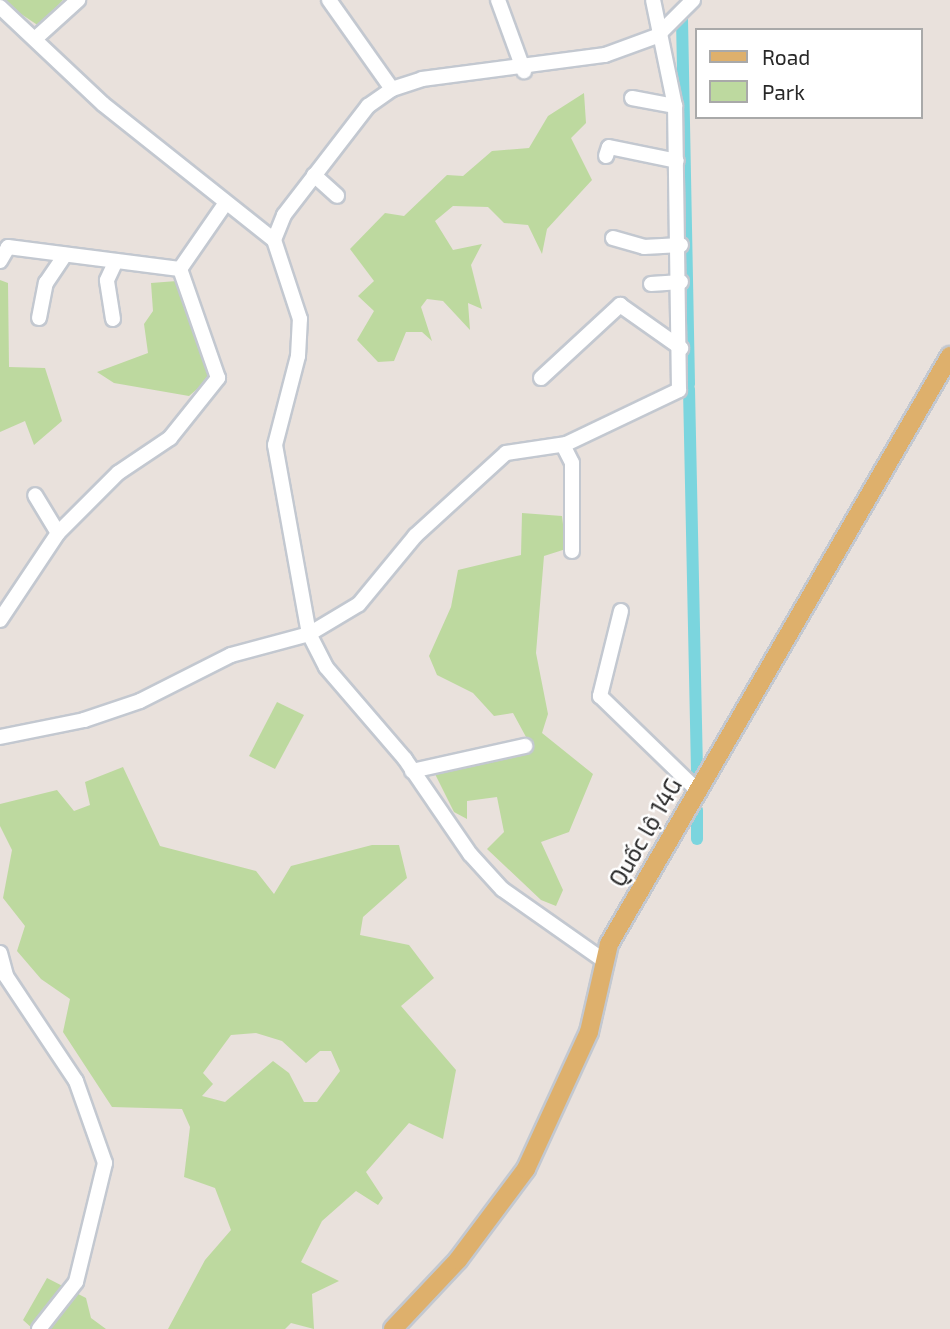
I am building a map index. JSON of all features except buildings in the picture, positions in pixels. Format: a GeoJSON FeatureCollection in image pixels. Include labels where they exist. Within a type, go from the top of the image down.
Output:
{"type":"FeatureCollection","features":[{"type":"Feature","properties":{"kind":"main road","name":"Quốc lộ 14G"},"geometry":{"type":"LineString","coordinates":[[393,1329],[458,1260],[526,1169],[590,1032],[603,960],[697,790],[950,356]]}},
{"type":"Feature","properties":{"kind":"street"},"geometry":{"type":"LineString","coordinates":[[36,38],[78,0]]}},
{"type":"Feature","properties":{"kind":"street"},"geometry":{"type":"LineString","coordinates":[[329,0],[392,89]]}},
{"type":"Feature","properties":{"kind":"street"},"geometry":{"type":"LineString","coordinates":[[498,0],[524,71]]}},
{"type":"Feature","properties":{"kind":"street"},"geometry":{"type":"LineString","coordinates":[[0,737],[84,720],[149,697],[231,655],[309,634],[359,604],[415,536],[506,453],[563,445],[679,390],[681,245],[675,106],[657,36],[653,0]]}},
{"type":"Feature","properties":{"kind":"street"},"geometry":{"type":"LineString","coordinates":[[274,240],[314,175],[368,106],[392,89],[422,79],[524,71],[605,55],[657,36],[693,0]]}},
{"type":"Feature","properties":{"kind":"street"},"geometry":{"type":"LineString","coordinates":[[0,7],[103,103],[225,204],[274,240],[300,318],[298,356],[275,445],[309,634],[326,667],[412,771],[502,889],[603,960]]}},
{"type":"Feature","properties":{"kind":"street"},"geometry":{"type":"LineString","coordinates":[[632,98],[675,106]]}},
{"type":"Feature","properties":{"kind":"street"},"geometry":{"type":"LineString","coordinates":[[606,156],[609,147],[677,161]]}},
{"type":"Feature","properties":{"kind":"street"},"geometry":{"type":"LineString","coordinates":[[314,175],[337,196]]}},
{"type":"Feature","properties":{"kind":"street"},"geometry":{"type":"LineString","coordinates":[[180,269],[225,204]]}},
{"type":"Feature","properties":{"kind":"street"},"geometry":{"type":"LineString","coordinates":[[613,238],[644,247],[681,245]]}},
{"type":"Feature","properties":{"kind":"street"},"geometry":{"type":"LineString","coordinates":[[0,261],[8,247],[180,269]]}},
{"type":"Feature","properties":{"kind":"street"},"geometry":{"type":"LineString","coordinates":[[39,318],[46,283],[65,255]]}},
{"type":"Feature","properties":{"kind":"street"},"geometry":{"type":"LineString","coordinates":[[113,319],[107,280],[116,261]]}},
{"type":"Feature","properties":{"kind":"street"},"geometry":{"type":"LineString","coordinates":[[0,620],[58,533],[118,473],[170,438],[219,378],[180,269]]}},
{"type":"Feature","properties":{"kind":"street"},"geometry":{"type":"LineString","coordinates":[[651,284],[681,282]]}},
{"type":"Feature","properties":{"kind":"street"},"geometry":{"type":"LineString","coordinates":[[541,378],[620,305],[681,348]]}},
{"type":"Feature","properties":{"kind":"street"},"geometry":{"type":"LineString","coordinates":[[563,445],[572,463],[572,551]]}},
{"type":"Feature","properties":{"kind":"street"},"geometry":{"type":"LineString","coordinates":[[35,495],[58,533]]}},
{"type":"Feature","properties":{"kind":"street"},"geometry":{"type":"LineString","coordinates":[[621,611],[600,696],[697,790]]}},
{"type":"Feature","properties":{"kind":"street"},"geometry":{"type":"LineString","coordinates":[[412,771],[525,746]]}},
{"type":"Feature","properties":{"kind":"street"},"geometry":{"type":"LineString","coordinates":[[0,953],[6,976],[76,1081],[105,1163],[76,1282],[39,1329]]}},
{"type":"Feature","properties":{"kind":"green space"},"geometry":{"type":"Polygon","coordinates":[[[0,0],[63,0],[39,26],[0,0]]]}},
{"type":"Feature","properties":{"kind":"green space"},"geometry":{"type":"Polygon","coordinates":[[[584,93],[586,123],[571,138],[592,180],[547,229],[542,254],[528,225],[504,223],[488,207],[453,206],[435,221],[453,250],[482,244],[471,265],[482,309],[468,303],[470,330],[443,301],[427,299],[421,307],[432,341],[422,332],[406,332],[394,361],[378,362],[357,340],[374,311],[358,296],[374,281],[350,249],[385,213],[404,216],[447,175],[463,176],[492,151],[529,148],[548,116],[584,93]]]}},
{"type":"Feature","properties":{"kind":"green space"},"geometry":{"type":"Polygon","coordinates":[[[0,280],[8,283],[9,367],[45,368],[62,421],[34,445],[25,421],[0,432],[0,280]]]}},
{"type":"Feature","properties":{"kind":"green space"},"geometry":{"type":"Polygon","coordinates":[[[177,281],[210,378],[189,396],[114,383],[97,372],[148,353],[144,324],[153,311],[151,283],[177,281]]]}},
{"type":"Feature","properties":{"kind":"green space"},"geometry":{"type":"Polygon","coordinates":[[[522,513],[562,516],[566,549],[544,556],[536,653],[548,714],[542,733],[593,774],[569,832],[541,842],[563,890],[556,906],[541,900],[487,849],[504,832],[497,797],[467,801],[467,819],[454,812],[435,774],[532,748],[513,713],[494,716],[473,693],[437,675],[429,656],[451,607],[458,570],[521,555],[522,513]]]}},
{"type":"Feature","properties":{"kind":"green space"},"geometry":{"type":"Polygon","coordinates":[[[277,702],[304,715],[275,769],[249,756],[277,702]]]}},
{"type":"Feature","properties":{"kind":"green space"},"geometry":{"type":"Polygon","coordinates":[[[123,767],[160,846],[256,871],[274,894],[291,866],[372,845],[399,845],[407,878],[363,917],[360,935],[409,945],[434,978],[401,1006],[456,1070],[443,1139],[409,1123],[366,1172],[383,1198],[378,1205],[356,1191],[322,1221],[301,1262],[339,1281],[312,1294],[314,1329],[291,1323],[285,1329],[168,1329],[205,1260],[231,1230],[215,1188],[184,1177],[190,1127],[182,1109],[112,1107],[63,1032],[70,999],[41,979],[17,951],[25,926],[3,898],[12,850],[0,826],[0,804],[57,790],[74,811],[90,805],[85,782],[123,767]],[[256,1033],[231,1035],[203,1073],[213,1084],[202,1096],[225,1102],[273,1061],[289,1073],[304,1102],[317,1102],[340,1071],[331,1051],[320,1051],[306,1063],[282,1041],[256,1033]]]}},
{"type":"Feature","properties":{"kind":"green space"},"geometry":{"type":"Polygon","coordinates":[[[47,1278],[86,1298],[91,1318],[106,1329],[33,1329],[23,1320],[47,1278]]]}},
{"type":"Feature","properties":{"kind":"waterway"},"geometry":{"type":"LineString","coordinates":[[682,19],[689,384]]}},
{"type":"Feature","properties":{"kind":"waterway"},"geometry":{"type":"LineString","coordinates":[[689,389],[697,773]]}},
{"type":"Feature","properties":{"kind":"waterway"},"geometry":{"type":"LineString","coordinates":[[697,810],[697,839]]}}]}
